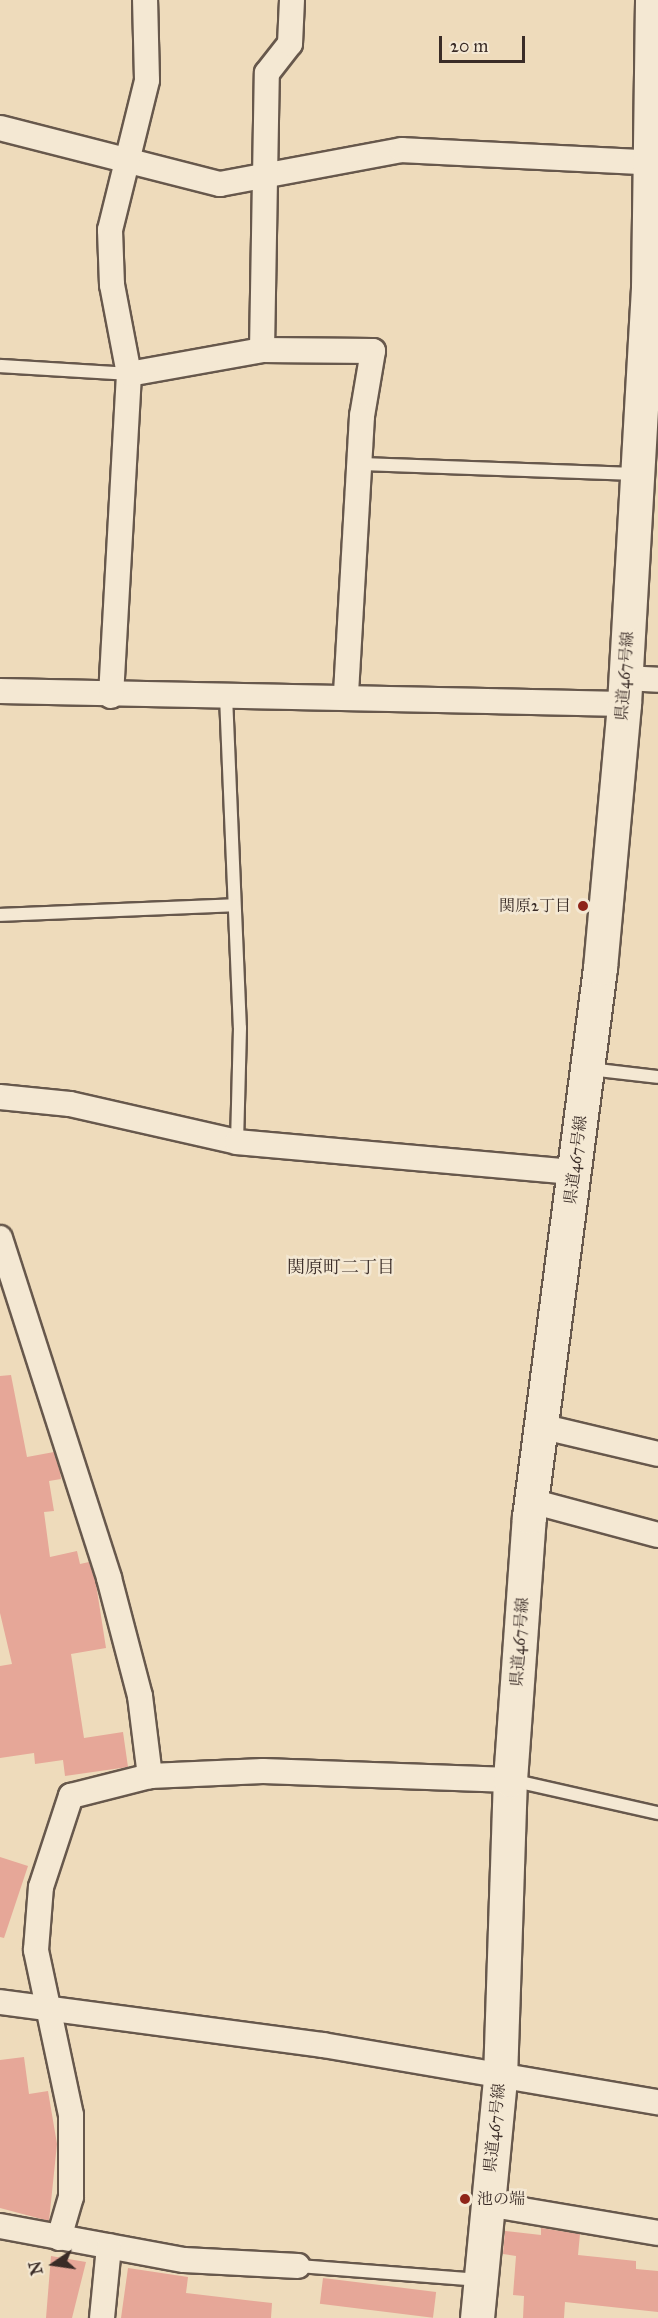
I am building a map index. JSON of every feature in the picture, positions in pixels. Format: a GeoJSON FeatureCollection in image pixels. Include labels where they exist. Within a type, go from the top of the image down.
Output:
{"type":"FeatureCollection","features":[{"type":"Feature","properties":{"kind":"main road","name":"県道467号線"},"geometry":{"type":"LineString","coordinates":[[477,2318],[500,2078],[510,1780],[531,1502],[588,1069],[624,691],[654,163],[652,0]]}},
{"type":"Feature","properties":{"kind":"street"},"geometry":{"type":"LineString","coordinates":[[111,696],[129,374],[110,255],[124,161],[147,80],[145,0]]}},
{"type":"Feature","properties":{"kind":"street"},"geometry":{"type":"LineString","coordinates":[[262,350],[267,74],[290,44],[292,0]]}},
{"type":"Feature","properties":{"kind":"street"},"geometry":{"type":"LineString","coordinates":[[0,128],[220,184],[265,178],[402,150],[654,163]]}},
{"type":"Feature","properties":{"kind":"street"},"geometry":{"type":"LineString","coordinates":[[129,374],[262,350],[373,351],[362,416],[346,695]]}},
{"type":"Feature","properties":{"kind":"street"},"geometry":{"type":"LineString","coordinates":[[0,691],[111,696],[624,691],[658,681]]}},
{"type":"Feature","properties":{"kind":"street"},"geometry":{"type":"LineString","coordinates":[[0,1097],[70,1104],[237,1142],[575,1172]]}},
{"type":"Feature","properties":{"kind":"street"},"geometry":{"type":"LineString","coordinates":[[0,1238],[8,1288],[109,1578],[141,1696],[150,1776]]}},
{"type":"Feature","properties":{"kind":"street"},"geometry":{"type":"LineString","coordinates":[[540,1426],[658,1454]]}},
{"type":"Feature","properties":{"kind":"street"},"geometry":{"type":"LineString","coordinates":[[531,1502],[658,1535]]}},
{"type":"Feature","properties":{"kind":"street"},"geometry":{"type":"LineString","coordinates":[[59,2238],[71,2197],[71,2124],[36,1950],[41,1887],[71,1796],[150,1776],[263,1771],[510,1780]]}},
{"type":"Feature","properties":{"kind":"street"},"geometry":{"type":"LineString","coordinates":[[0,2002],[323,2045],[500,2078],[658,2102]]}},
{"type":"Feature","properties":{"kind":"street"},"geometry":{"type":"LineString","coordinates":[[487,2204],[658,2233]]}},
{"type":"Feature","properties":{"kind":"street"},"geometry":{"type":"LineString","coordinates":[[0,2226],[184,2259],[298,2266]]}},
{"type":"Feature","properties":{"kind":"street"},"geometry":{"type":"LineString","coordinates":[[102,2318],[109,2246]]}},
{"type":"Feature","properties":{"kind":"lane"},"geometry":{"type":"LineString","coordinates":[[0,366],[129,374]]}},
{"type":"Feature","properties":{"kind":"lane"},"geometry":{"type":"LineString","coordinates":[[361,464],[637,474]]}},
{"type":"Feature","properties":{"kind":"lane"},"geometry":{"type":"LineString","coordinates":[[226,696],[240,1028],[237,1142]]}},
{"type":"Feature","properties":{"kind":"lane"},"geometry":{"type":"LineString","coordinates":[[0,915],[234,905]]}},
{"type":"Feature","properties":{"kind":"lane"},"geometry":{"type":"LineString","coordinates":[[588,1069],[658,1077]]}},
{"type":"Feature","properties":{"kind":"lane"},"geometry":{"type":"LineString","coordinates":[[510,1780],[658,1814]]}},
{"type":"Feature","properties":{"kind":"lane"},"geometry":{"type":"LineString","coordinates":[[298,2266],[481,2280]]}},
{"type":"Feature","properties":{"kind":"building"},"geometry":{"type":"Polygon","coordinates":[[[11,1375],[27,1457],[54,1452],[60,1472],[61,1479],[49,1481],[54,1511],[44,1512],[50,1557],[77,1551],[80,1564],[89,1562],[96,1584],[106,1648],[71,1654],[84,1738],[123,1732],[128,1767],[65,1776],[63,1760],[35,1764],[34,1753],[0,1758],[0,1666],[12,1664],[0,1613],[0,1376],[11,1375]]]}},
{"type":"Feature","properties":{"kind":"building"},"geometry":{"type":"Polygon","coordinates":[[[0,1857],[28,1866],[4,1938],[0,1937],[0,1857]]]}},
{"type":"Feature","properties":{"kind":"building"},"geometry":{"type":"Polygon","coordinates":[[[24,2057],[29,2094],[48,2091],[57,2144],[49,2221],[0,2208],[0,2060],[24,2057]]]}},
{"type":"Feature","properties":{"kind":"building"},"geometry":{"type":"Polygon","coordinates":[[[541,2228],[580,2234],[578,2255],[636,2261],[636,2269],[658,2271],[658,2312],[565,2302],[564,2318],[523,2318],[524,2296],[513,2295],[516,2256],[503,2254],[505,2231],[541,2235],[541,2228]]]}},
{"type":"Feature","properties":{"kind":"building"},"geometry":{"type":"Polygon","coordinates":[[[51,2256],[86,2262],[72,2318],[46,2318],[51,2256]]]}},
{"type":"Feature","properties":{"kind":"building"},"geometry":{"type":"Polygon","coordinates":[[[128,2268],[188,2277],[186,2293],[272,2303],[271,2318],[121,2318],[128,2268]]]}},
{"type":"Feature","properties":{"kind":"building"},"geometry":{"type":"Polygon","coordinates":[[[323,2278],[436,2292],[433,2318],[320,2304],[323,2278]]]}},
{"type":"Feature","properties":{"kind":"place","name":"関原2丁目"},"geometry":{"type":"Point","coordinates":[583,906]}},
{"type":"Feature","properties":{"kind":"place","name":"池の端"},"geometry":{"type":"Point","coordinates":[465,2199]}},
{"type":"Feature","properties":{"kind":"district","name":"関原町二丁目"},"geometry":{"type":"Point","coordinates":[341,1267]}}]}
